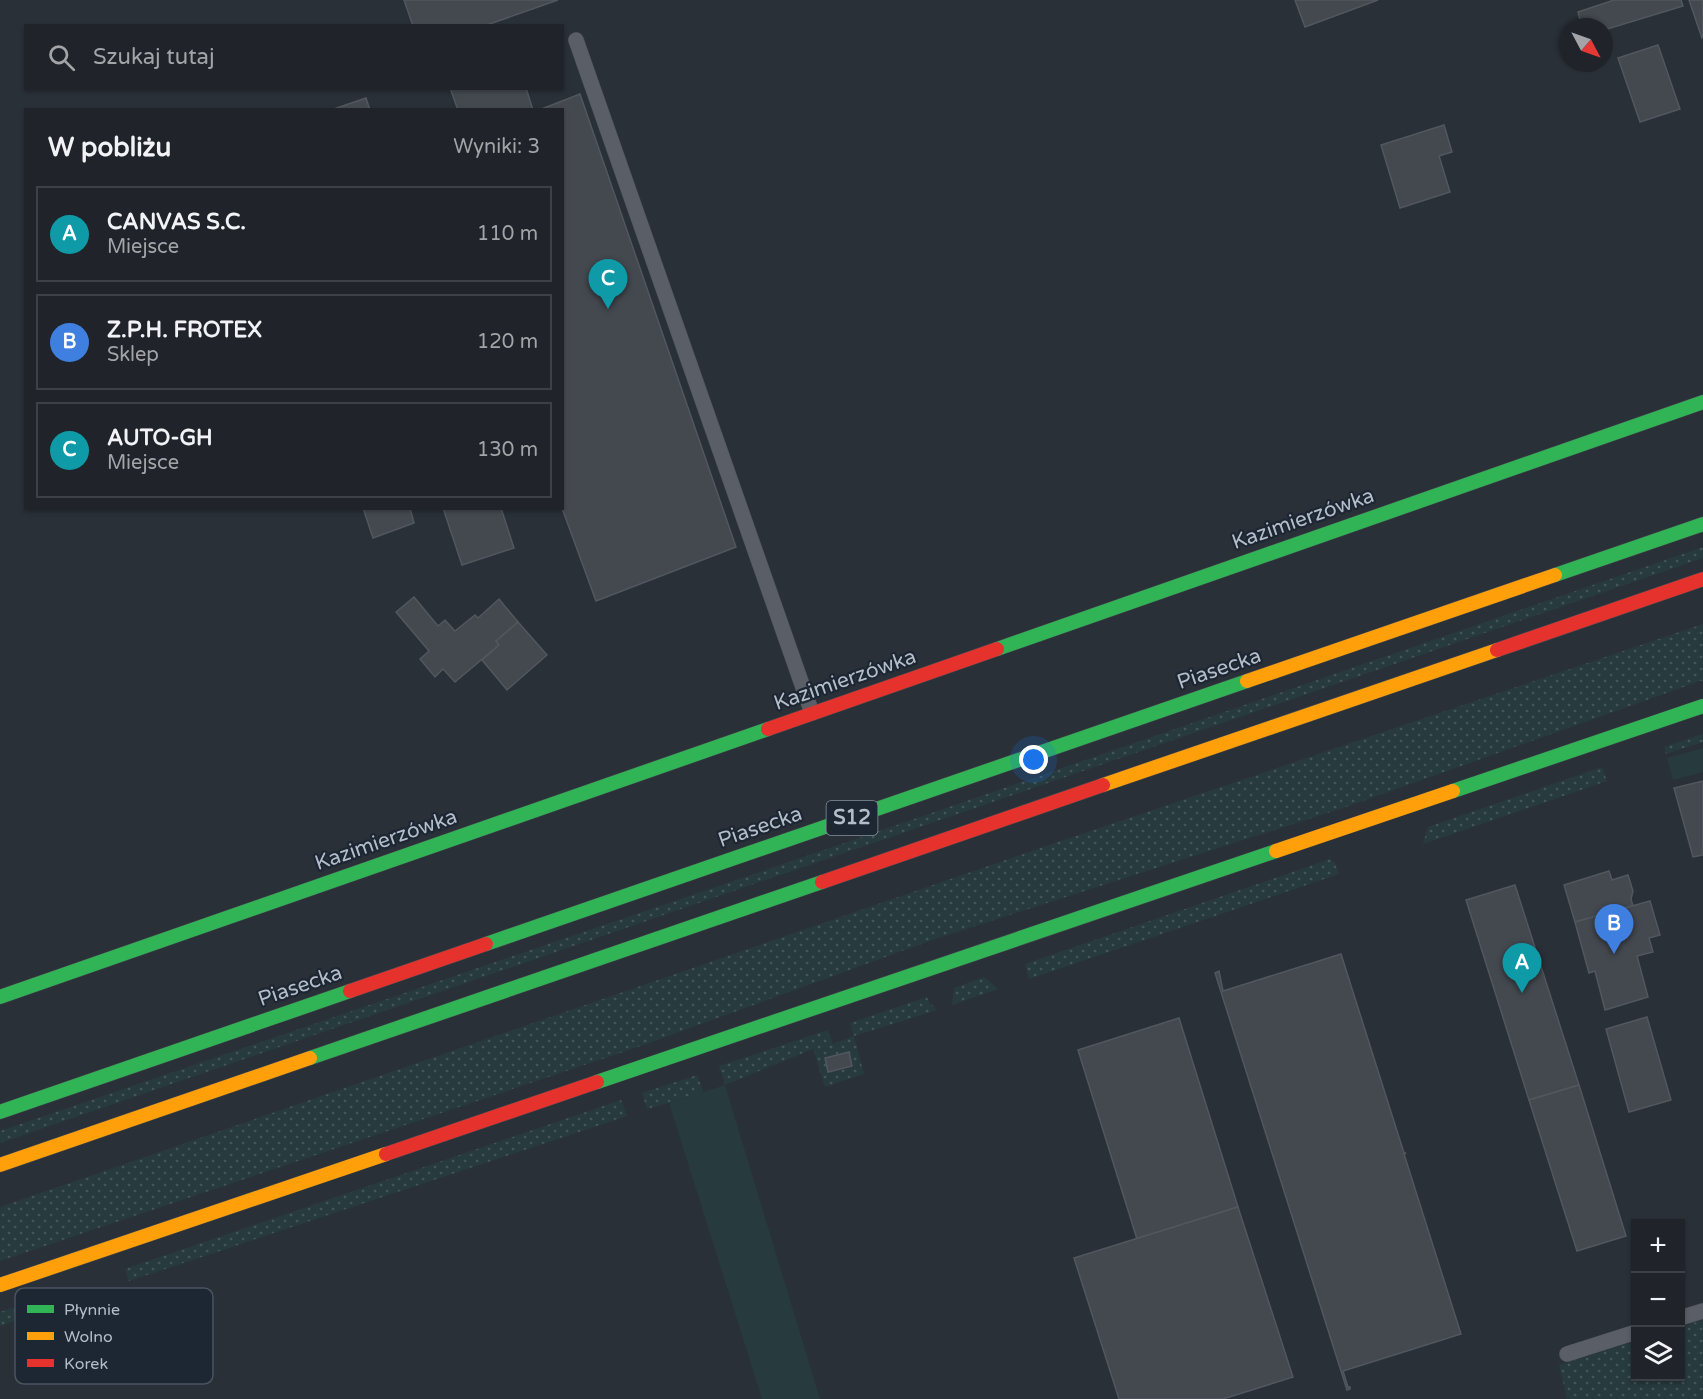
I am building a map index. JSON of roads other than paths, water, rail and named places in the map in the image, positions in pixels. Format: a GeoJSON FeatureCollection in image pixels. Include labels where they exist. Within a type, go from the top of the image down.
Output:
{"type":"FeatureCollection","features":[{"type":"Feature","properties":{"kind":"main road","name":"Kazimierzówka"},"geometry":{"type":"LineString","coordinates":[[0,997],[1703,402]]}},
{"type":"Feature","properties":{"kind":"main road","name":"Piasecka"},"geometry":{"type":"LineString","coordinates":[[0,1112],[1703,524]]}},
{"type":"Feature","properties":{"kind":"main road","name":"S12"},"geometry":{"type":"LineString","coordinates":[[0,1165],[1703,579]]}},
{"type":"Feature","properties":{"kind":"main road"},"geometry":{"type":"LineString","coordinates":[[0,1285],[1703,706]]}},
{"type":"Feature","properties":{"kind":"lane"},"geometry":{"type":"LineString","coordinates":[[576,40],[812,713]]}},
{"type":"Feature","properties":{"kind":"lane"},"geometry":{"type":"LineString","coordinates":[[1685,1316],[1703,1311]]}},
{"type":"Feature","properties":{"kind":"lane"},"geometry":{"type":"LineString","coordinates":[[1567,1354],[1631,1333]]}},
{"type":"Feature","properties":{"kind":"place","name":"AUTO-GH"},"geometry":{"type":"Point","coordinates":[608,309]}},
{"type":"Feature","properties":{"kind":"place","name":"Z.P.H. FROTEX"},"geometry":{"type":"Point","coordinates":[1614,954]}},
{"type":"Feature","properties":{"kind":"place","name":"CANVAS S.C."},"geometry":{"type":"Point","coordinates":[1522,993]}}]}
